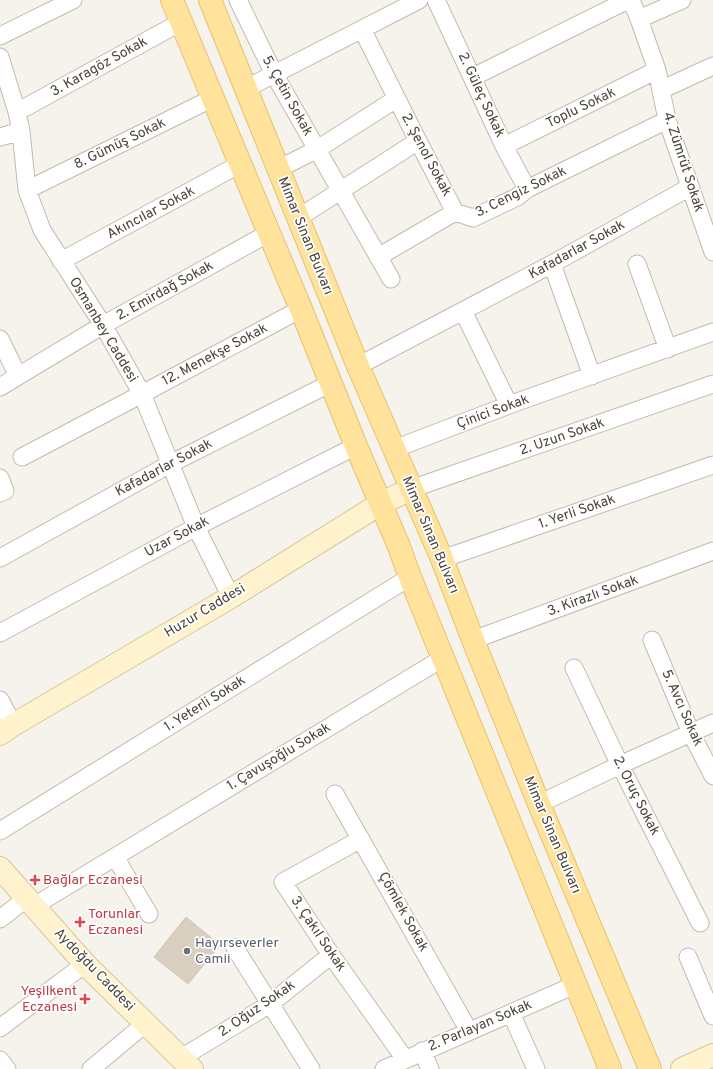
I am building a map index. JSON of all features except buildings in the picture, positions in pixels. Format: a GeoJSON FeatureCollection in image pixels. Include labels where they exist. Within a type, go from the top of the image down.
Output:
{"type":"FeatureCollection","features":[{"type":"Feature","properties":{"kind":"main road"},"geometry":{"type":"LineString","coordinates":[[172,0],[268,233],[322,358],[356,446],[398,544],[410,577],[577,984],[610,1069]]}},
{"type":"Feature","properties":{"kind":"main road","name":"Mimar Sinan Bulvarı"},"geometry":{"type":"LineString","coordinates":[[213,7],[358,366],[442,559],[539,804],[650,1069]]}},
{"type":"Feature","properties":{"kind":"main road"},"geometry":{"type":"LineString","coordinates":[[322,358],[345,387],[380,468],[388,471],[394,466],[394,449]]}},
{"type":"Feature","properties":{"kind":"main road","name":"Huzur Caddesi"},"geometry":{"type":"LineString","coordinates":[[6,729],[231,597],[380,504],[411,489]]}},
{"type":"Feature","properties":{"kind":"main road"},"geometry":{"type":"LineString","coordinates":[[398,544],[394,521],[400,514],[408,518],[448,610],[473,640]]}},
{"type":"Feature","properties":{"kind":"main road","name":"Aydoğdu Caddesi"},"geometry":{"type":"LineString","coordinates":[[0,868],[85,964],[187,1064]]}},
{"type":"Feature","properties":{"kind":"main road"},"geometry":{"type":"LineString","coordinates":[[682,1069],[713,1055]]}},
{"type":"Feature","properties":{"kind":"street"},"geometry":{"type":"LineString","coordinates":[[0,36],[73,0]]}},
{"type":"Feature","properties":{"kind":"street"},"geometry":{"type":"LineString","coordinates":[[245,89],[419,0]]}},
{"type":"Feature","properties":{"kind":"street","name":"2. Güleç Sokak"},"geometry":{"type":"LineString","coordinates":[[436,0],[504,146],[527,189]]}},
{"type":"Feature","properties":{"kind":"street"},"geometry":{"type":"LineString","coordinates":[[472,77],[630,0]]}},
{"type":"Feature","properties":{"kind":"street","name":"4. Zümrüt Sokak"},"geometry":{"type":"LineString","coordinates":[[630,0],[639,19],[657,70],[667,120],[713,252]]}},
{"type":"Feature","properties":{"kind":"street"},"geometry":{"type":"LineString","coordinates":[[639,19],[682,0]]}},
{"type":"Feature","properties":{"kind":"street"},"geometry":{"type":"LineString","coordinates":[[213,7],[240,1]]}},
{"type":"Feature","properties":{"kind":"street","name":"5. Çetin Sokak"},"geometry":{"type":"LineString","coordinates":[[240,1],[274,74],[340,191]]}},
{"type":"Feature","properties":{"kind":"street","name":"3. Karagöz Sokak"},"geometry":{"type":"LineString","coordinates":[[17,112],[181,22]]}},
{"type":"Feature","properties":{"kind":"street","name":"2. Şenol Sokak"},"geometry":{"type":"LineString","coordinates":[[362,29],[396,99],[455,212]]}},
{"type":"Feature","properties":{"kind":"street","name":"Osmanbey Caddesi"},"geometry":{"type":"LineString","coordinates":[[0,57],[22,131],[27,190],[42,230],[103,325],[142,394],[196,527],[231,597]]}},
{"type":"Feature","properties":{"kind":"street"},"geometry":{"type":"LineString","coordinates":[[661,90],[713,66]]}},
{"type":"Feature","properties":{"kind":"street","name":"Toplu Sokak"},"geometry":{"type":"LineString","coordinates":[[504,146],[657,70]]}},
{"type":"Feature","properties":{"kind":"street","name":"8. Gümüş Sokak"},"geometry":{"type":"LineString","coordinates":[[27,190],[213,98]]}},
{"type":"Feature","properties":{"kind":"street","name":"2. Şenol Sokak"},"geometry":{"type":"LineString","coordinates":[[278,169],[316,150],[396,99]]}},
{"type":"Feature","properties":{"kind":"street","name":"3. Cengiz Sokak"},"geometry":{"type":"LineString","coordinates":[[378,257],[455,212],[473,218],[516,197],[527,189],[667,120]]}},
{"type":"Feature","properties":{"kind":"street"},"geometry":{"type":"LineString","coordinates":[[0,137],[22,131]]}},
{"type":"Feature","properties":{"kind":"street"},"geometry":{"type":"LineString","coordinates":[[298,218],[418,141]]}},
{"type":"Feature","properties":{"kind":"street","name":"Akıncılar Sokak"},"geometry":{"type":"LineString","coordinates":[[61,261],[240,164]]}},
{"type":"Feature","properties":{"kind":"street","name":"Kafadarlar Sokak"},"geometry":{"type":"LineString","coordinates":[[358,366],[552,264],[690,188]]}},
{"type":"Feature","properties":{"kind":"street"},"geometry":{"type":"LineString","coordinates":[[340,191],[391,278]]}},
{"type":"Feature","properties":{"kind":"street","name":"2. Emirdağ Sokak"},"geometry":{"type":"LineString","coordinates":[[0,387],[103,325],[268,233]]}},
{"type":"Feature","properties":{"kind":"street"},"geometry":{"type":"LineString","coordinates":[[552,264],[592,376]]}},
{"type":"Feature","properties":{"kind":"street"},"geometry":{"type":"LineString","coordinates":[[637,264],[668,349]]}},
{"type":"Feature","properties":{"kind":"street","name":"12. Menekşe Sokak"},"geometry":{"type":"LineString","coordinates":[[22,457],[301,309]]}},
{"type":"Feature","properties":{"kind":"street"},"geometry":{"type":"LineString","coordinates":[[463,311],[509,405]]}},
{"type":"Feature","properties":{"kind":"street","name":"Çinici Sokak"},"geometry":{"type":"LineString","coordinates":[[394,449],[509,405],[713,332]]}},
{"type":"Feature","properties":{"kind":"street"},"geometry":{"type":"LineString","coordinates":[[0,339],[18,376]]}},
{"type":"Feature","properties":{"kind":"street","name":"Kafadarlar Sokak"},"geometry":{"type":"LineString","coordinates":[[0,558],[170,464],[331,383]]}},
{"type":"Feature","properties":{"kind":"street","name":"2. Uzun Sokak"},"geometry":{"type":"LineString","coordinates":[[411,489],[713,384]]}},
{"type":"Feature","properties":{"kind":"street","name":"Uzar Sokak"},"geometry":{"type":"LineString","coordinates":[[0,633],[196,527],[356,446]]}},
{"type":"Feature","properties":{"kind":"street","name":"1. Yerli Sokak"},"geometry":{"type":"LineString","coordinates":[[442,559],[713,465]]}},
{"type":"Feature","properties":{"kind":"street"},"geometry":{"type":"LineString","coordinates":[[0,478],[5,491],[0,493]]}},
{"type":"Feature","properties":{"kind":"street","name":"3. Kirazlı Sokak"},"geometry":{"type":"LineString","coordinates":[[473,640],[713,551]]}},
{"type":"Feature","properties":{"kind":"street","name":"1. Yeterli Sokak"},"geometry":{"type":"LineString","coordinates":[[0,831],[410,577]]}},
{"type":"Feature","properties":{"kind":"street","name":"5. Avcı Sokak"},"geometry":{"type":"LineString","coordinates":[[652,640],[691,733],[713,776]]}},
{"type":"Feature","properties":{"kind":"street","name":"1. Çavuşoğlu Sokak"},"geometry":{"type":"LineString","coordinates":[[0,919],[116,857],[443,658]]}},
{"type":"Feature","properties":{"kind":"street","name":"2. Oruç Sokak"},"geometry":{"type":"LineString","coordinates":[[574,668],[620,765],[700,923]]}},
{"type":"Feature","properties":{"kind":"street"},"geometry":{"type":"LineString","coordinates":[[0,700],[6,729]]}},
{"type":"Feature","properties":{"kind":"street"},"geometry":{"type":"LineString","coordinates":[[539,804],[713,723]]}},
{"type":"Feature","properties":{"kind":"street","name":"Çömlek Sokak"},"geometry":{"type":"LineString","coordinates":[[335,794],[362,839],[469,1031]]}},
{"type":"Feature","properties":{"kind":"street","name":"3. Çakıl Sokak"},"geometry":{"type":"LineString","coordinates":[[362,839],[283,882],[331,955],[405,1059]]}},
{"type":"Feature","properties":{"kind":"street"},"geometry":{"type":"LineString","coordinates":[[116,857],[150,914]]}},
{"type":"Feature","properties":{"kind":"street"},"geometry":{"type":"LineString","coordinates":[[235,948],[311,1069]]}},
{"type":"Feature","properties":{"kind":"street","name":"2. Oğuz Sokak"},"geometry":{"type":"LineString","coordinates":[[187,1064],[270,1004],[331,955]]}},
{"type":"Feature","properties":{"kind":"street"},"geometry":{"type":"LineString","coordinates":[[688,957],[713,1016]]}},
{"type":"Feature","properties":{"kind":"street"},"geometry":{"type":"LineString","coordinates":[[0,1028],[85,964]]}},
{"type":"Feature","properties":{"kind":"street","name":"2. Parlayan Sokak"},"geometry":{"type":"LineString","coordinates":[[384,1069],[577,984]]}},
{"type":"Feature","properties":{"kind":"street"},"geometry":{"type":"LineString","coordinates":[[511,1012],[536,1069]]}},
{"type":"Feature","properties":{"kind":"street"},"geometry":{"type":"LineString","coordinates":[[91,1069],[146,1023]]}},
{"type":"Feature","properties":{"kind":"street"},"geometry":{"type":"LineString","coordinates":[[422,1051],[430,1069]]}},
{"type":"Feature","properties":{"kind":"street"},"geometry":{"type":"LineString","coordinates":[[0,1060],[7,1069]]}},
{"type":"Feature","properties":{"kind":"place","name":"Bağlar Eczanesi"},"geometry":{"type":"Point","coordinates":[35,880]}},
{"type":"Feature","properties":{"kind":"place","name":"Torunlar Eczanesi"},"geometry":{"type":"Point","coordinates":[80,922]}},
{"type":"Feature","properties":{"kind":"place","name":"Hayırseverler Camii"},"geometry":{"type":"Point","coordinates":[187,951]}},
{"type":"Feature","properties":{"kind":"place","name":"Yeşilkent Eczanesi"},"geometry":{"type":"Point","coordinates":[85,999]}}]}
